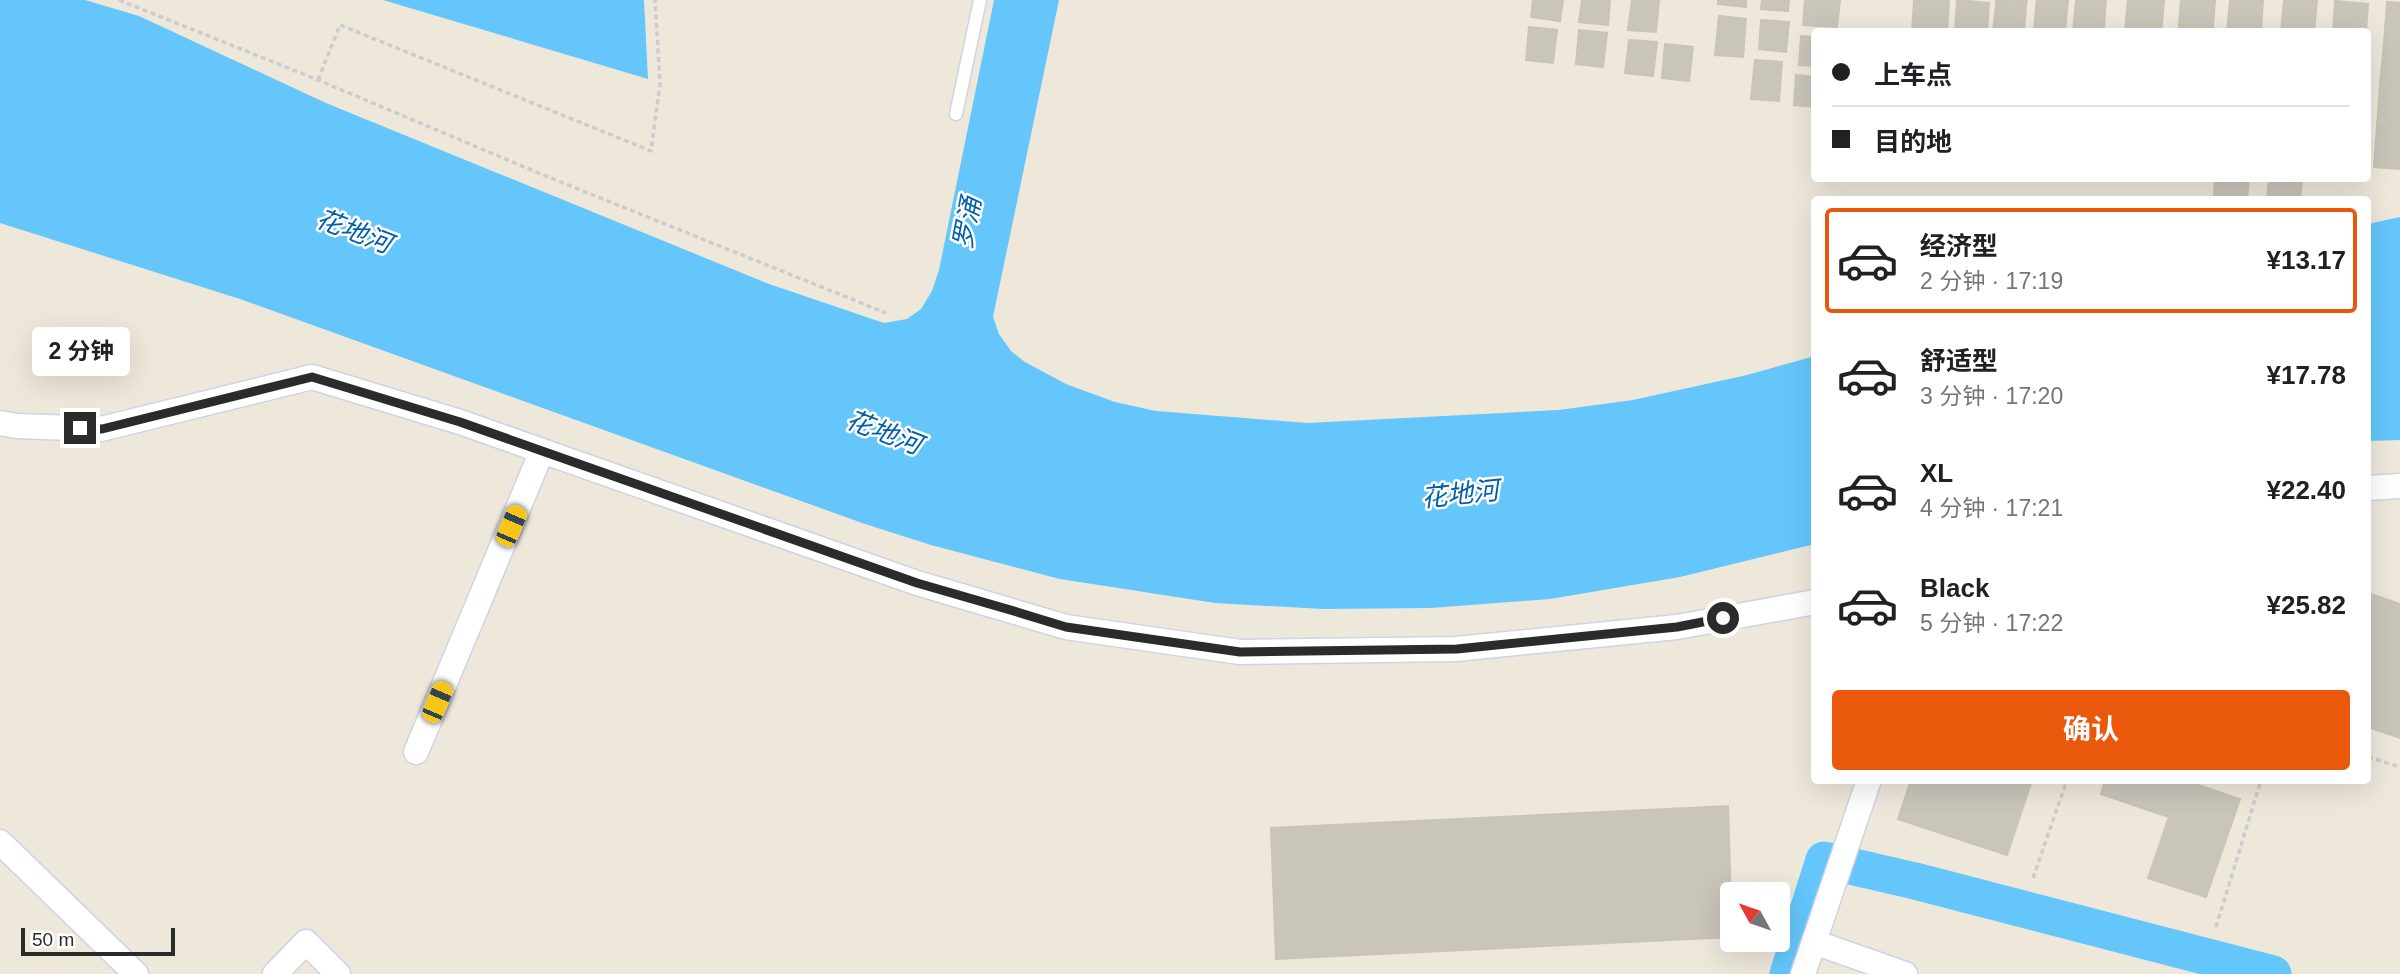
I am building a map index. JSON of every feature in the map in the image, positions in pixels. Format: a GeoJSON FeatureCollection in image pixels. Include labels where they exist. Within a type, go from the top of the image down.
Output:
{"type":"FeatureCollection","features":[{"type":"Feature","properties":{"kind":"street"},"geometry":{"type":"LineString","coordinates":[[0,423],[102,429],[312,377],[460,422],[917,583],[1066,627],[1240,652],[1457,649],[1677,627],[1811,603]]}},
{"type":"Feature","properties":{"kind":"street"},"geometry":{"type":"LineString","coordinates":[[416,752],[542,451]]}},
{"type":"Feature","properties":{"kind":"street"},"geometry":{"type":"LineString","coordinates":[[2371,488],[2400,486]]}},
{"type":"Feature","properties":{"kind":"street"},"geometry":{"type":"LineString","coordinates":[[1803,974],[1868,784]]}},
{"type":"Feature","properties":{"kind":"street"},"geometry":{"type":"LineString","coordinates":[[0,842],[136,974]]}},
{"type":"Feature","properties":{"kind":"street"},"geometry":{"type":"LineString","coordinates":[[275,974],[306,942],[338,974]]}},
{"type":"Feature","properties":{"kind":"street"},"geometry":{"type":"LineString","coordinates":[[1814,942],[1905,974]]}},
{"type":"Feature","properties":{"kind":"lane"},"geometry":{"type":"LineString","coordinates":[[956,114],[980,0]]}},
{"type":"Feature","properties":{"kind":"path"},"geometry":{"type":"LineString","coordinates":[[118,0],[318,80],[554,180],[887,313]]}},
{"type":"Feature","properties":{"kind":"path"},"geometry":{"type":"LineString","coordinates":[[318,80],[340,25],[651,151],[660,83],[655,0]]}},
{"type":"Feature","properties":{"kind":"path"},"geometry":{"type":"LineString","coordinates":[[2371,758],[2400,767]]}},
{"type":"Feature","properties":{"kind":"path"},"geometry":{"type":"LineString","coordinates":[[2033,878],[2066,784]]}},
{"type":"Feature","properties":{"kind":"path"},"geometry":{"type":"LineString","coordinates":[[2216,927],[2260,784]]}},
{"type":"Feature","properties":{"kind":"water"},"geometry":{"type":"Polygon","coordinates":[[[0,0],[85,0],[139,16],[326,103],[769,284],[884,323],[907,319],[921,309],[932,291],[939,270],[994,0],[1059,0],[993,317],[999,334],[1011,351],[1025,362],[1066,384],[1115,402],[1156,411],[1308,423],[1559,410],[1633,400],[1747,375],[1811,357],[1811,545],[1680,577],[1550,599],[1431,608],[1323,609],[1215,603],[1060,579],[931,545],[865,524],[243,300],[0,223],[0,0]]]}},
{"type":"Feature","properties":{"kind":"water"},"geometry":{"type":"Polygon","coordinates":[[[383,0],[644,0],[648,79],[383,0]]]}},
{"type":"Feature","properties":{"kind":"water"},"geometry":{"type":"Polygon","coordinates":[[[2400,217],[2400,440],[2371,441],[2371,223],[2400,217]]]}},
{"type":"Feature","properties":{"kind":"building"},"geometry":{"type":"Polygon","coordinates":[[[1533,0],[1563,0],[1560,21],[1531,17],[1533,0]]]}},
{"type":"Feature","properties":{"kind":"building"},"geometry":{"type":"Polygon","coordinates":[[[1582,0],[1610,0],[1608,25],[1579,22],[1582,0]]]}},
{"type":"Feature","properties":{"kind":"building"},"geometry":{"type":"Polygon","coordinates":[[[1632,0],[1659,0],[1656,32],[1628,30],[1632,0]]]}},
{"type":"Feature","properties":{"kind":"building"},"geometry":{"type":"Polygon","coordinates":[[[1718,0],[1746,0],[1746,7],[1718,4],[1718,0]]]}},
{"type":"Feature","properties":{"kind":"building"},"geometry":{"type":"Polygon","coordinates":[[[1762,0],[1789,0],[1788,11],[1761,9],[1762,0]]]}},
{"type":"Feature","properties":{"kind":"building"},"geometry":{"type":"Polygon","coordinates":[[[1805,0],[1840,0],[1837,27],[1803,25],[1805,0]]]}},
{"type":"Feature","properties":{"kind":"building"},"geometry":{"type":"Polygon","coordinates":[[[1914,0],[1949,0],[1947,28],[1912,28],[1914,0]]]}},
{"type":"Feature","properties":{"kind":"building"},"geometry":{"type":"Polygon","coordinates":[[[1957,0],[1989,3],[1987,28],[1955,28],[1957,0]]]}},
{"type":"Feature","properties":{"kind":"building"},"geometry":{"type":"Polygon","coordinates":[[[1996,0],[2027,0],[2026,6],[1996,4],[1996,0]]]}},
{"type":"Feature","properties":{"kind":"building"},"geometry":{"type":"Polygon","coordinates":[[[2037,0],[2068,0],[2067,9],[2036,7],[2037,0]]]}},
{"type":"Feature","properties":{"kind":"building"},"geometry":{"type":"Polygon","coordinates":[[[2076,0],[2106,0],[2105,12],[2075,10],[2076,0]]]}},
{"type":"Feature","properties":{"kind":"building"},"geometry":{"type":"Polygon","coordinates":[[[2128,0],[2164,0],[2162,24],[2126,21],[2128,0]]]}},
{"type":"Feature","properties":{"kind":"building"},"geometry":{"type":"Polygon","coordinates":[[[2181,0],[2215,0],[2213,27],[2179,25],[2181,0]]]}},
{"type":"Feature","properties":{"kind":"building"},"geometry":{"type":"Polygon","coordinates":[[[2230,0],[2263,0],[2261,28],[2227,28],[2230,0]]]}},
{"type":"Feature","properties":{"kind":"building"},"geometry":{"type":"Polygon","coordinates":[[[2284,0],[2317,0],[2314,28],[2281,28],[2284,0]]]}},
{"type":"Feature","properties":{"kind":"building"},"geometry":{"type":"Polygon","coordinates":[[[2335,1],[2368,4],[2366,28],[2333,28],[2335,1]]]}},
{"type":"Feature","properties":{"kind":"building"},"geometry":{"type":"Polygon","coordinates":[[[2387,2],[2400,3],[2400,44],[2384,43],[2387,2]]]}},
{"type":"Feature","properties":{"kind":"building"},"geometry":{"type":"Polygon","coordinates":[[[1996,4],[2026,6],[2024,28],[1993,28],[1996,4]]]}},
{"type":"Feature","properties":{"kind":"building"},"geometry":{"type":"Polygon","coordinates":[[[2036,7],[2067,9],[2065,28],[2034,28],[2036,7]]]}},
{"type":"Feature","properties":{"kind":"building"},"geometry":{"type":"Polygon","coordinates":[[[2075,10],[2105,12],[2104,28],[2073,28],[2075,10]]]}},
{"type":"Feature","properties":{"kind":"building"},"geometry":{"type":"Polygon","coordinates":[[[1719,16],[1746,19],[1743,57],[1715,55],[1719,16]]]}},
{"type":"Feature","properties":{"kind":"building"},"geometry":{"type":"Polygon","coordinates":[[[1761,20],[1789,22],[1786,52],[1759,49],[1761,20]]]}},
{"type":"Feature","properties":{"kind":"building"},"geometry":{"type":"Polygon","coordinates":[[[2126,21],[2162,24],[2162,28],[2125,28],[2126,21]]]}},
{"type":"Feature","properties":{"kind":"building"},"geometry":{"type":"Polygon","coordinates":[[[2179,25],[2213,27],[2213,28],[2179,28],[2179,25]]]}},
{"type":"Feature","properties":{"kind":"building"},"geometry":{"type":"Polygon","coordinates":[[[1529,27],[1557,30],[1553,63],[1526,60],[1529,27]]]}},
{"type":"Feature","properties":{"kind":"building"},"geometry":{"type":"Polygon","coordinates":[[[1579,30],[1607,33],[1603,67],[1576,64],[1579,30]]]}},
{"type":"Feature","properties":{"kind":"building"},"geometry":{"type":"Polygon","coordinates":[[[1801,36],[1811,37],[1811,66],[1799,65],[1801,36]]]}},
{"type":"Feature","properties":{"kind":"building"},"geometry":{"type":"Polygon","coordinates":[[[1629,40],[1657,42],[1653,76],[1625,73],[1629,40]]]}},
{"type":"Feature","properties":{"kind":"building"},"geometry":{"type":"Polygon","coordinates":[[[2384,43],[2400,44],[2400,86],[2380,84],[2384,43]]]}},
{"type":"Feature","properties":{"kind":"building"},"geometry":{"type":"Polygon","coordinates":[[[1665,44],[1693,47],[1689,81],[1662,78],[1665,44]]]}},
{"type":"Feature","properties":{"kind":"building"},"geometry":{"type":"Polygon","coordinates":[[[1755,60],[1782,62],[1779,101],[1751,99],[1755,60]]]}},
{"type":"Feature","properties":{"kind":"building"},"geometry":{"type":"Polygon","coordinates":[[[1796,75],[1811,77],[1811,107],[1794,105],[1796,75]]]}},
{"type":"Feature","properties":{"kind":"building"},"geometry":{"type":"Polygon","coordinates":[[[2380,84],[2400,86],[2400,127],[2377,126],[2380,84]]]}},
{"type":"Feature","properties":{"kind":"building"},"geometry":{"type":"Polygon","coordinates":[[[2377,126],[2400,127],[2400,169],[2374,167],[2377,126]]]}},
{"type":"Feature","properties":{"kind":"building"},"geometry":{"type":"Polygon","coordinates":[[[2215,182],[2249,182],[2247,196],[2214,196],[2215,182]]]}},
{"type":"Feature","properties":{"kind":"building"},"geometry":{"type":"Polygon","coordinates":[[[2269,182],[2302,182],[2300,196],[2267,196],[2269,182]]]}},
{"type":"Feature","properties":{"kind":"building"},"geometry":{"type":"Polygon","coordinates":[[[2371,594],[2400,604],[2400,738],[2371,728],[2371,594]]]}},
{"type":"Feature","properties":{"kind":"building"},"geometry":{"type":"Polygon","coordinates":[[[1910,784],[2031,784],[2007,855],[1898,819],[1910,784]]]}},
{"type":"Feature","properties":{"kind":"building"},"geometry":{"type":"Polygon","coordinates":[[[2104,784],[2196,784],[2240,799],[2206,897],[2148,878],[2169,817],[2101,794],[2104,784]]]}},
{"type":"Feature","properties":{"kind":"building"},"geometry":{"type":"Polygon","coordinates":[[[1728,806],[1730,882],[1720,882],[1720,938],[1276,959],[1271,828],[1728,806]]]}},
{"type":"Feature","properties":{"kind":"waterway"},"geometry":{"type":"LineString","coordinates":[[1788,974],[1824,860],[2273,974]]}},
{"type":"Feature","properties":{"kind":"route"},"geometry":{"type":"LineString","coordinates":[[80,428],[102,429],[312,377],[460,422],[917,583],[1066,627],[1240,652],[1457,649],[1677,627],[1723,618]]}},
{"type":"Feature","properties":{"kind":"water label","name":"罗涌"},"geometry":{"type":"Point","coordinates":[967,223]}},
{"type":"Feature","properties":{"kind":"water label","name":"花地河"},"geometry":{"type":"Point","coordinates":[354,231]}},
{"type":"Feature","properties":{"kind":"water label","name":"花地河"},"geometry":{"type":"Point","coordinates":[884,432]}},
{"type":"Feature","properties":{"kind":"water label","name":"花地河"},"geometry":{"type":"Point","coordinates":[1460,494]}}]}
